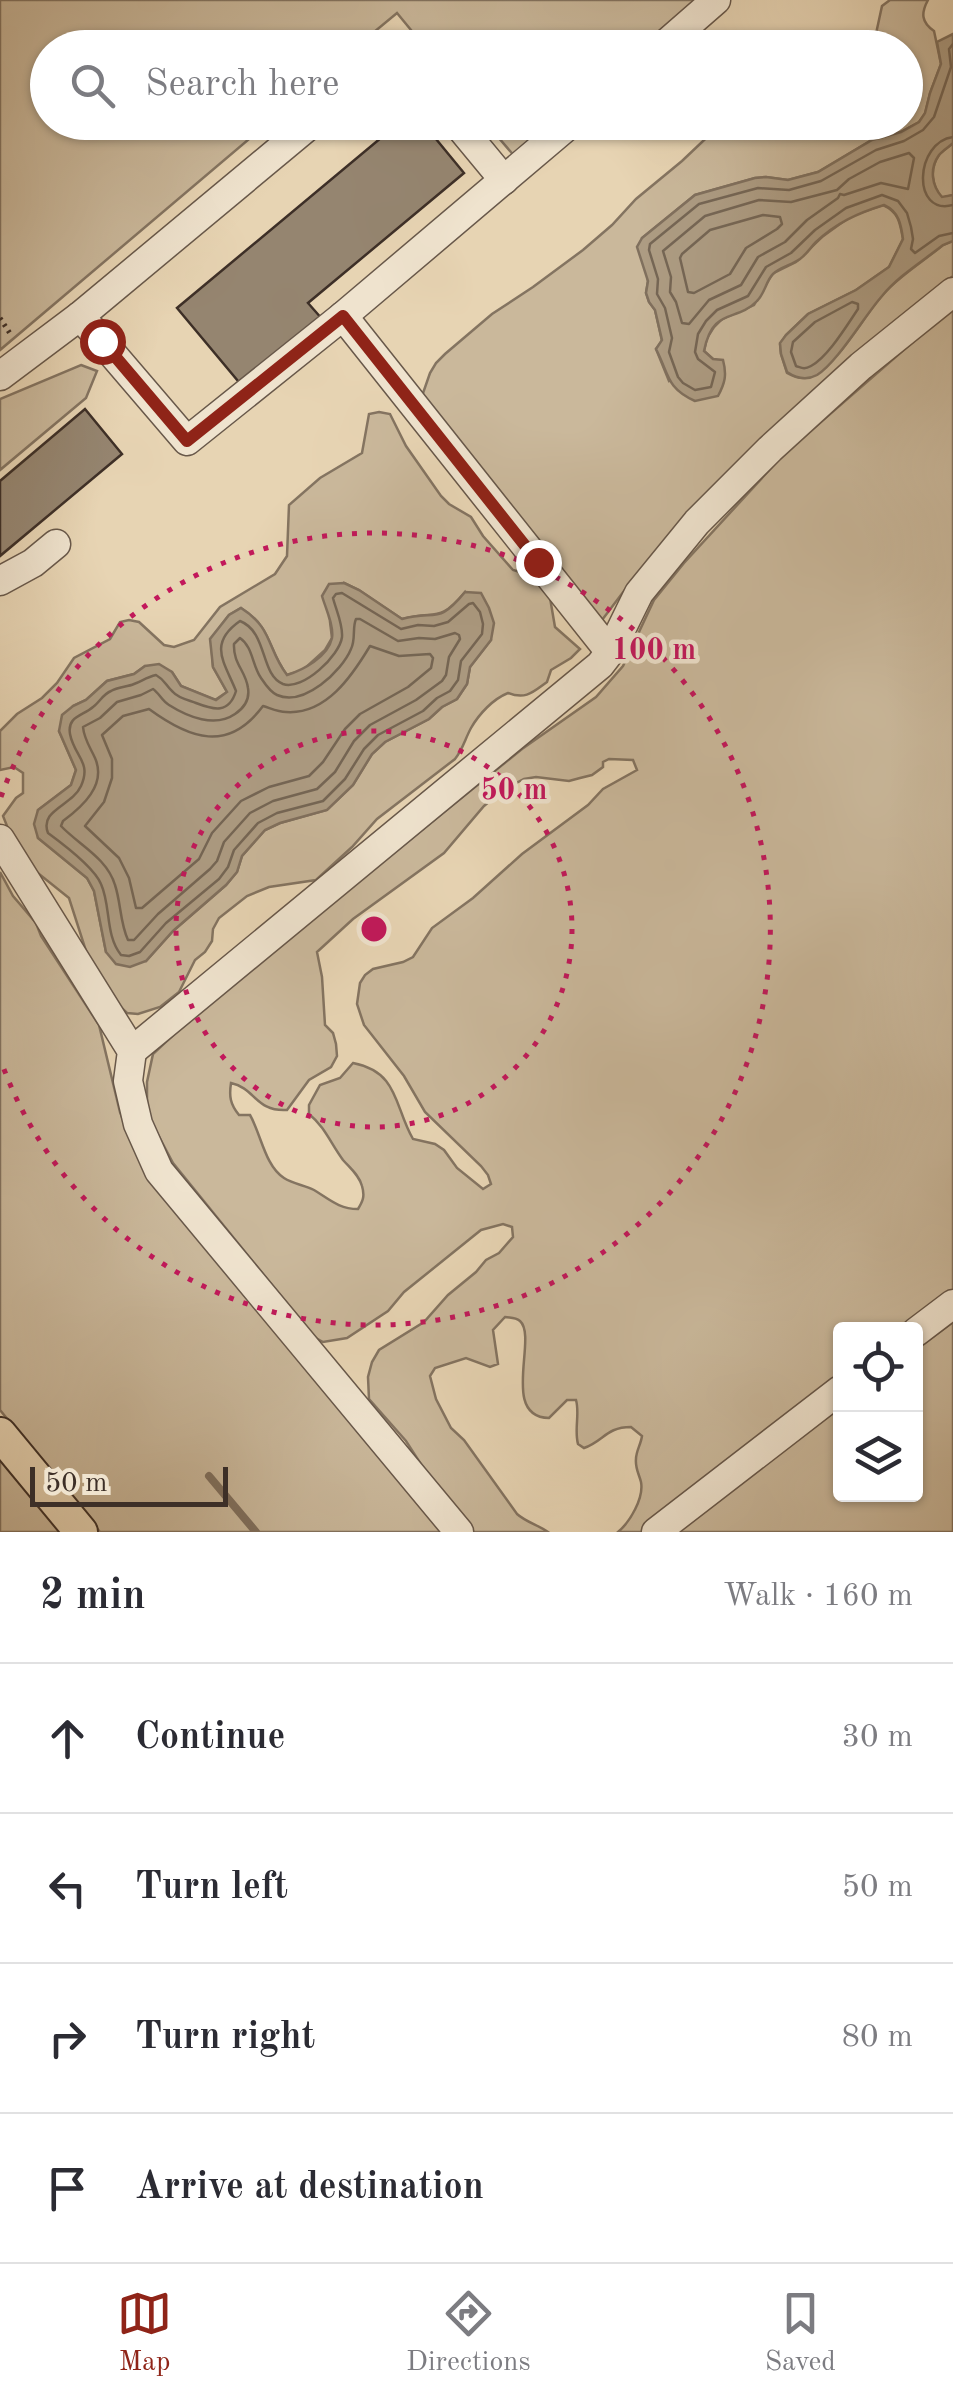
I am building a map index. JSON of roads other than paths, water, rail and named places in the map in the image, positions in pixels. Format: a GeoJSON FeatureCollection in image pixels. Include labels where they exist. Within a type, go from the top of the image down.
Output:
{"type":"FeatureCollection","features":[{"type":"Feature","properties":{"kind":"main road"},"geometry":{"type":"LineString","coordinates":[[0,1434],[82,1532]]}},
{"type":"Feature","properties":{"kind":"lane"},"geometry":{"type":"LineString","coordinates":[[681,30],[716,0]]}},
{"type":"Feature","properties":{"kind":"lane"},"geometry":{"type":"LineString","coordinates":[[0,376],[80,316],[291,140]]}},
{"type":"Feature","properties":{"kind":"lane"},"geometry":{"type":"LineString","coordinates":[[471,140],[504,180]]}},
{"type":"Feature","properties":{"kind":"lane"},"geometry":{"type":"LineString","coordinates":[[80,316],[187,441],[343,316],[551,140]]}},
{"type":"Feature","properties":{"kind":"lane"},"geometry":{"type":"LineString","coordinates":[[132,1051],[600,665],[639,593],[697,522],[860,366],[953,292]]}},
{"type":"Feature","properties":{"kind":"lane"},"geometry":{"type":"LineString","coordinates":[[343,316],[610,652]]}},
{"type":"Feature","properties":{"kind":"lane"},"geometry":{"type":"LineString","coordinates":[[0,581],[56,544]]}},
{"type":"Feature","properties":{"kind":"lane"},"geometry":{"type":"LineString","coordinates":[[0,839],[132,1051],[128,1081],[138,1124],[158,1170],[459,1532]]}},
{"type":"Feature","properties":{"kind":"lane"},"geometry":{"type":"LineString","coordinates":[[923,1327],[953,1304]]}},
{"type":"Feature","properties":{"kind":"lane"},"geometry":{"type":"LineString","coordinates":[[656,1532],[833,1395]]}},
{"type":"Feature","properties":{"kind":"water"},"geometry":{"type":"Polygon","coordinates":[[[953,34],[953,143],[939,155],[933,172],[942,197],[953,195],[953,241],[888,289],[825,369],[813,377],[798,377],[787,372],[781,354],[780,343],[786,335],[808,314],[856,290],[889,267],[903,239],[896,215],[884,205],[848,219],[824,235],[800,259],[773,274],[760,298],[749,308],[713,327],[704,351],[713,359],[723,360],[725,379],[718,396],[695,401],[679,391],[656,349],[662,340],[655,310],[646,293],[648,281],[637,247],[642,238],[695,195],[755,178],[788,180],[818,172],[872,140],[923,140],[923,116],[941,64],[937,42],[953,34]]]}},
{"type":"Feature","properties":{"kind":"water"},"geometry":{"type":"Polygon","coordinates":[[[344,583],[402,619],[442,613],[465,592],[481,593],[494,623],[491,640],[470,667],[467,684],[457,699],[385,742],[372,754],[353,785],[327,810],[265,830],[242,856],[237,872],[226,885],[173,931],[146,961],[130,967],[116,964],[106,952],[94,891],[87,878],[38,838],[34,824],[38,810],[71,785],[76,770],[59,731],[62,715],[107,681],[159,664],[172,672],[181,686],[216,700],[227,692],[213,667],[210,639],[229,615],[241,608],[259,623],[287,675],[300,670],[330,645],[332,628],[322,596],[329,584],[344,583]]]}},
{"type":"Feature","properties":{"kind":"waterway"},"geometry":{"type":"LineString","coordinates":[[209,1476],[256,1532]]}}]}
